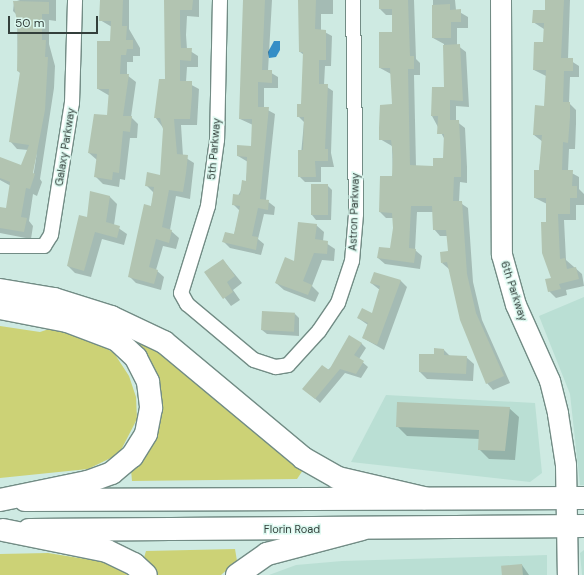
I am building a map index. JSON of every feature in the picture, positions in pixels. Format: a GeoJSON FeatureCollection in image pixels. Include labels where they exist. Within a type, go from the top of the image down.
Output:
{"type":"FeatureCollection","features":[{"type":"Feature","properties":{"kind":"main road"},"geometry":{"type":"LineString","coordinates":[[0,290],[82,308],[164,342],[303,458],[338,478],[424,498]]}},
{"type":"Feature","properties":{"kind":"main road"},"geometry":{"type":"LineString","coordinates":[[0,308],[67,321],[117,340],[136,358],[148,382],[151,408],[146,434],[136,451],[112,473],[87,482],[0,500]]}},
{"type":"Feature","properties":{"kind":"main road"},"geometry":{"type":"LineString","coordinates":[[0,500],[576,498]]}},
{"type":"Feature","properties":{"kind":"main road","name":"Florin Road"},"geometry":{"type":"LineString","coordinates":[[1,530],[362,529],[576,526]]}},
{"type":"Feature","properties":{"kind":"main road"},"geometry":{"type":"LineString","coordinates":[[237,575],[267,554],[362,529]]}},
{"type":"Feature","properties":{"kind":"main road"},"geometry":{"type":"LineString","coordinates":[[1,530],[107,551],[134,564],[146,575]]}},
{"type":"Feature","properties":{"kind":"street","name":"Galaxy Parkway"},"geometry":{"type":"LineString","coordinates":[[0,246],[44,246],[51,236],[72,103],[76,0]]}},
{"type":"Feature","properties":{"kind":"street","name":"5th Parkway"},"geometry":{"type":"LineString","coordinates":[[181,293],[208,206],[217,140],[220,0]]}},
{"type":"Feature","properties":{"kind":"street","name":"Astron Parkway"},"geometry":{"type":"LineString","coordinates":[[181,293],[187,304],[254,360],[276,367],[288,365],[297,357],[338,303],[352,261],[356,214],[353,0]]}},
{"type":"Feature","properties":{"kind":"street","name":"6th Parkway"},"geometry":{"type":"LineString","coordinates":[[501,0],[502,255],[516,305],[550,381],[576,498],[576,526],[568,575]]}},
{"type":"Feature","properties":{"kind":"shaded area"},"geometry":{"type":"Polygon","coordinates":[[[584,297],[584,485],[580,485],[570,394],[539,316],[584,297]]]}},
{"type":"Feature","properties":{"kind":"shaded area"},"geometry":{"type":"Polygon","coordinates":[[[386,395],[535,403],[542,473],[530,482],[351,462],[386,395]]]}},
{"type":"Feature","properties":{"kind":"shaded area"},"geometry":{"type":"Polygon","coordinates":[[[584,550],[584,575],[582,575],[580,553],[584,550]]]}},
{"type":"Feature","properties":{"kind":"shaded area"},"geometry":{"type":"Polygon","coordinates":[[[547,555],[547,575],[269,575],[296,565],[342,561],[547,555]]]}},
{"type":"Feature","properties":{"kind":"green space"},"geometry":{"type":"Polygon","coordinates":[[[0,326],[40,332],[52,328],[88,338],[114,353],[129,376],[136,397],[137,419],[119,454],[88,469],[0,478],[0,326]]]}},
{"type":"Feature","properties":{"kind":"green space"},"geometry":{"type":"Polygon","coordinates":[[[142,342],[166,355],[303,470],[297,479],[132,481],[131,470],[147,450],[136,350],[142,342]]]}},
{"type":"Feature","properties":{"kind":"green space"},"geometry":{"type":"Polygon","coordinates":[[[235,549],[237,561],[221,575],[158,575],[143,561],[146,551],[235,549]]]}},
{"type":"Feature","properties":{"kind":"green space"},"geometry":{"type":"Polygon","coordinates":[[[48,553],[104,562],[129,575],[0,575],[0,554],[48,553]]]}},
{"type":"Feature","properties":{"kind":"water"},"geometry":{"type":"Polygon","coordinates":[[[274,41],[280,41],[280,50],[276,57],[269,58],[268,52],[274,41]]]}},
{"type":"Feature","properties":{"kind":"building"},"geometry":{"type":"Polygon","coordinates":[[[100,0],[123,0],[122,26],[127,26],[126,40],[133,40],[133,49],[127,49],[126,55],[121,55],[120,74],[129,74],[123,116],[132,116],[130,132],[123,131],[119,173],[113,172],[112,180],[94,177],[97,154],[88,153],[94,114],[107,115],[109,89],[97,89],[97,41],[110,41],[111,21],[99,21],[100,0]]]}},
{"type":"Feature","properties":{"kind":"building"},"geometry":{"type":"Polygon","coordinates":[[[164,0],[193,0],[192,10],[180,10],[181,48],[192,48],[191,61],[180,60],[180,81],[192,81],[192,95],[190,119],[174,119],[177,154],[188,155],[186,173],[183,192],[169,190],[162,227],[172,230],[169,243],[156,239],[149,267],[158,270],[154,284],[128,277],[144,204],[151,206],[154,187],[145,186],[147,172],[160,175],[163,129],[160,118],[154,118],[159,79],[165,79],[164,0]]]}},
{"type":"Feature","properties":{"kind":"building"},"geometry":{"type":"Polygon","coordinates":[[[243,0],[265,0],[262,70],[272,70],[272,83],[258,82],[258,107],[269,107],[260,199],[269,200],[268,210],[258,208],[252,236],[258,237],[256,250],[222,242],[225,232],[234,234],[240,206],[232,205],[233,194],[240,195],[242,180],[246,181],[247,157],[237,156],[237,145],[251,146],[252,119],[239,119],[243,0]]]}},
{"type":"Feature","properties":{"kind":"building"},"geometry":{"type":"Polygon","coordinates":[[[298,0],[316,0],[315,29],[326,30],[326,60],[319,60],[319,84],[328,84],[325,149],[328,149],[328,161],[315,161],[316,177],[298,177],[298,150],[303,150],[304,117],[297,117],[297,104],[301,104],[303,52],[299,52],[298,0]]]}},
{"type":"Feature","properties":{"kind":"building"},"geometry":{"type":"Polygon","coordinates":[[[379,0],[408,0],[410,56],[414,56],[414,69],[408,69],[410,165],[433,166],[433,158],[443,158],[444,134],[437,134],[438,116],[431,116],[432,87],[444,87],[443,45],[460,44],[463,101],[450,100],[450,120],[459,120],[461,160],[461,177],[454,177],[453,201],[462,201],[467,274],[476,313],[504,376],[486,384],[460,320],[447,262],[441,263],[440,252],[448,251],[446,230],[433,230],[432,206],[411,206],[409,248],[416,249],[414,263],[377,258],[379,247],[390,248],[393,228],[392,213],[379,212],[380,176],[392,176],[393,155],[391,140],[379,140],[380,105],[392,104],[390,68],[379,68],[379,32],[392,32],[392,9],[379,9],[379,0]]]}},
{"type":"Feature","properties":{"kind":"building"},"geometry":{"type":"Polygon","coordinates":[[[545,0],[564,0],[561,58],[573,58],[573,71],[564,71],[563,102],[570,102],[570,117],[568,143],[563,142],[562,170],[573,170],[572,186],[577,186],[577,198],[570,198],[570,214],[558,214],[560,259],[565,258],[567,269],[576,267],[579,279],[559,284],[561,289],[548,292],[545,279],[551,278],[542,253],[541,222],[546,222],[546,198],[534,198],[534,170],[539,170],[542,135],[533,135],[535,105],[544,106],[546,70],[533,70],[534,42],[543,42],[544,23],[532,23],[533,10],[545,10],[545,0]]]}},
{"type":"Feature","properties":{"kind":"building"},"geometry":{"type":"Polygon","coordinates":[[[13,1],[49,2],[49,14],[42,14],[42,40],[46,40],[45,57],[48,57],[45,110],[33,173],[35,174],[30,189],[26,188],[21,217],[27,218],[24,232],[0,228],[0,207],[6,208],[10,182],[0,178],[0,157],[21,165],[29,145],[9,142],[20,72],[17,71],[18,26],[13,1]]]}},
{"type":"Feature","properties":{"kind":"building"},"geometry":{"type":"Polygon","coordinates":[[[450,4],[450,10],[461,9],[461,22],[451,22],[451,38],[432,38],[432,5],[450,4]]]}},
{"type":"Feature","properties":{"kind":"building"},"geometry":{"type":"Polygon","coordinates":[[[311,184],[328,184],[328,215],[311,215],[311,184]]]}},
{"type":"Feature","properties":{"kind":"building"},"geometry":{"type":"Polygon","coordinates":[[[90,191],[110,196],[106,222],[120,226],[117,238],[95,232],[84,271],[67,266],[79,215],[87,217],[90,191]]]}},
{"type":"Feature","properties":{"kind":"building"},"geometry":{"type":"Polygon","coordinates":[[[298,222],[317,224],[315,239],[328,241],[327,254],[314,253],[303,281],[312,285],[308,295],[275,283],[285,257],[294,261],[298,222]]]}},
{"type":"Feature","properties":{"kind":"building"},"geometry":{"type":"Polygon","coordinates":[[[223,259],[235,276],[227,282],[233,292],[223,299],[204,272],[223,259]]]}},
{"type":"Feature","properties":{"kind":"building"},"geometry":{"type":"Polygon","coordinates":[[[374,272],[401,280],[377,345],[362,338],[368,323],[357,318],[362,308],[372,313],[380,286],[370,283],[374,272]]]}},
{"type":"Feature","properties":{"kind":"building"},"geometry":{"type":"Polygon","coordinates":[[[262,311],[295,313],[294,332],[261,330],[262,311]]]}},
{"type":"Feature","properties":{"kind":"building"},"geometry":{"type":"Polygon","coordinates":[[[349,335],[362,343],[354,355],[364,361],[356,374],[340,369],[315,399],[302,389],[322,365],[329,370],[349,335]]]}},
{"type":"Feature","properties":{"kind":"building"},"geometry":{"type":"Polygon","coordinates":[[[434,348],[444,349],[444,355],[467,356],[466,374],[419,372],[419,354],[434,354],[434,348]]]}},
{"type":"Feature","properties":{"kind":"building"},"geometry":{"type":"Polygon","coordinates":[[[397,402],[510,407],[505,451],[478,450],[479,430],[396,427],[397,402]]]}},
{"type":"Feature","properties":{"kind":"building"},"geometry":{"type":"Polygon","coordinates":[[[522,564],[523,575],[502,575],[501,566],[522,564]]]}}]}
